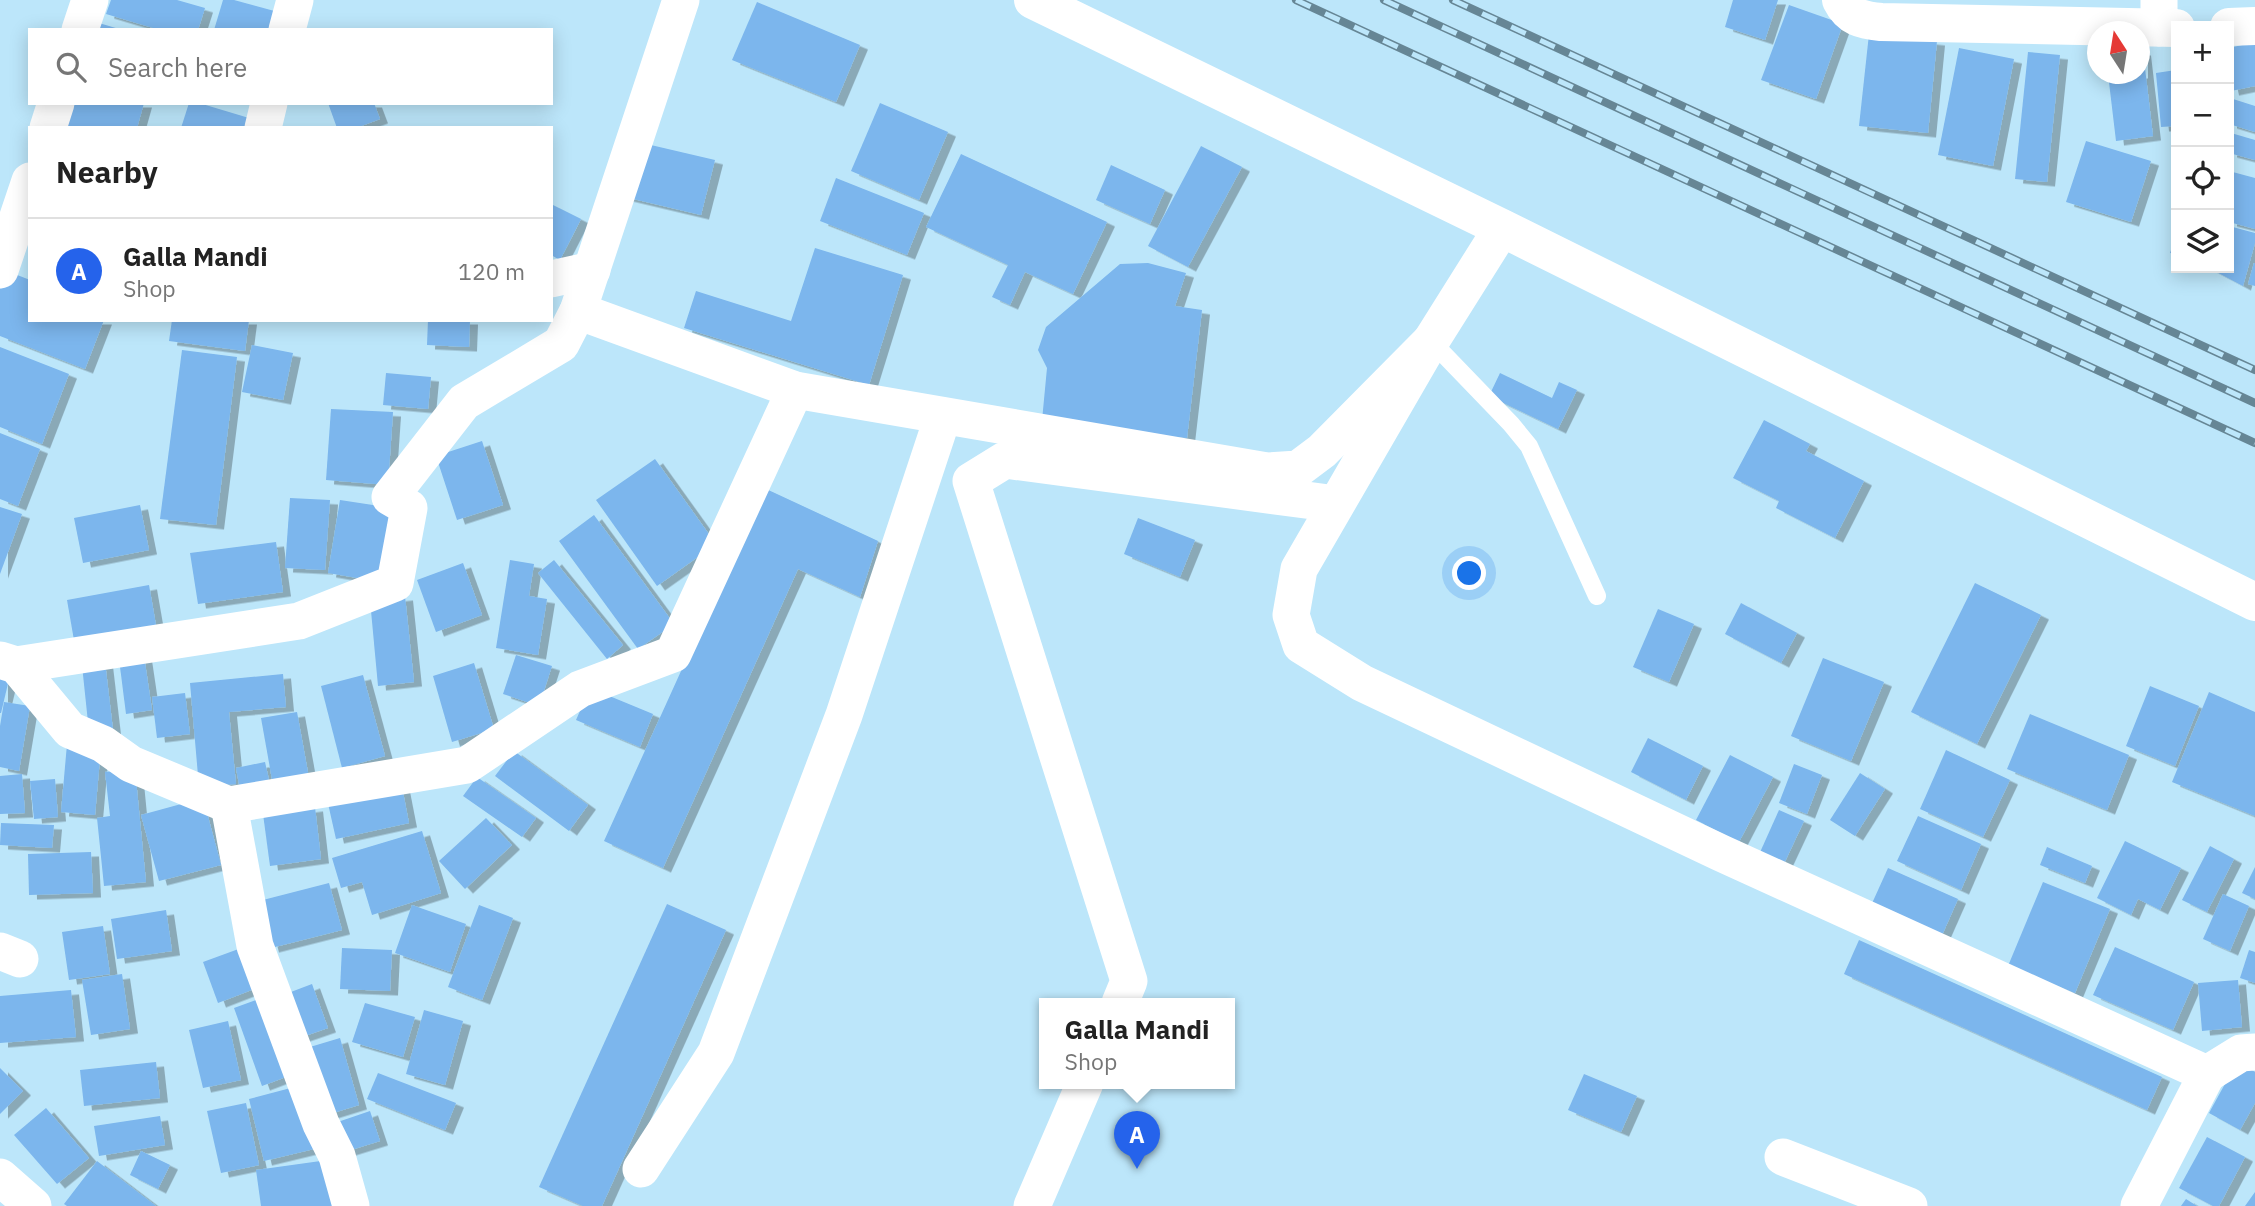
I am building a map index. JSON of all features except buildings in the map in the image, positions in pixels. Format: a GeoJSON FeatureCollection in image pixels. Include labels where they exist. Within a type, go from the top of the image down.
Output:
{"type":"FeatureCollection","features":[{"type":"Feature","properties":{"kind":"street"},"geometry":{"type":"LineString","coordinates":[[81,28],[90,0]]}},
{"type":"Feature","properties":{"kind":"street"},"geometry":{"type":"LineString","coordinates":[[288,28],[295,0]]}},
{"type":"Feature","properties":{"kind":"street"},"geometry":{"type":"LineString","coordinates":[[8,662],[299,621],[395,583],[409,508],[390,497],[464,402],[561,344],[579,311],[681,0]]}},
{"type":"Feature","properties":{"kind":"street"},"geometry":{"type":"LineString","coordinates":[[1033,0],[1502,228],[2255,602]]}},
{"type":"Feature","properties":{"kind":"street"},"geometry":{"type":"LineString","coordinates":[[1841,0],[1847,11],[1856,18],[1881,22],[2165,19]]}},
{"type":"Feature","properties":{"kind":"street"},"geometry":{"type":"LineString","coordinates":[[2234,27],[2255,26]]}},
{"type":"Feature","properties":{"kind":"street"},"geometry":{"type":"LineString","coordinates":[[49,126],[55,105]]}},
{"type":"Feature","properties":{"kind":"street"},"geometry":{"type":"LineString","coordinates":[[263,126],[269,105]]}},
{"type":"Feature","properties":{"kind":"street"},"geometry":{"type":"LineString","coordinates":[[0,270],[28,187]]}},
{"type":"Feature","properties":{"kind":"street"},"geometry":{"type":"LineString","coordinates":[[1502,228],[1431,341],[1299,569],[1291,615],[1301,645],[1362,683],[1510,754],[2207,1074]]}},
{"type":"Feature","properties":{"kind":"street"},"geometry":{"type":"LineString","coordinates":[[553,279],[592,270]]}},
{"type":"Feature","properties":{"kind":"street"},"geometry":{"type":"LineString","coordinates":[[579,311],[795,390],[1267,471],[1298,469],[1322,451],[1431,341]]}},
{"type":"Feature","properties":{"kind":"street"},"geometry":{"type":"LineString","coordinates":[[8,662],[70,730],[103,744],[131,764],[229,805],[467,765],[580,689],[673,654],[795,390]]}},
{"type":"Feature","properties":{"kind":"street"},"geometry":{"type":"LineString","coordinates":[[641,1169],[716,1053],[844,715],[943,416]]}},
{"type":"Feature","properties":{"kind":"street"},"geometry":{"type":"LineString","coordinates":[[1122,998],[1129,981],[971,481],[1005,460],[1336,504]]}},
{"type":"Feature","properties":{"kind":"street"},"geometry":{"type":"LineString","coordinates":[[229,805],[255,946],[321,1124],[337,1156],[351,1206]]}},
{"type":"Feature","properties":{"kind":"street"},"geometry":{"type":"LineString","coordinates":[[2139,1206],[2207,1074],[2241,1053],[2255,1052]]}},
{"type":"Feature","properties":{"kind":"street"},"geometry":{"type":"LineString","coordinates":[[1032,1206],[1082,1089]]}},
{"type":"Feature","properties":{"kind":"street"},"geometry":{"type":"LineString","coordinates":[[1783,1157],[1909,1206]]}},
{"type":"Feature","properties":{"kind":"street"},"geometry":{"type":"LineString","coordinates":[[0,1177],[33,1206]]}},
{"type":"Feature","properties":{"kind":"lane"},"geometry":{"type":"LineString","coordinates":[[1431,341],[1529,446],[1597,596]]}},
{"type":"Feature","properties":{"kind":"railway"},"geometry":{"type":"LineString","coordinates":[[1296,0],[2255,443]]}},
{"type":"Feature","properties":{"kind":"railway"},"geometry":{"type":"LineString","coordinates":[[1384,0],[2255,403]]}},
{"type":"Feature","properties":{"kind":"railway"},"geometry":{"type":"LineString","coordinates":[[1453,0],[2255,370]]}},
{"type":"Feature","properties":{"kind":"place","name":"Galla Mandi"},"geometry":{"type":"Point","coordinates":[1137,1169]}}]}
